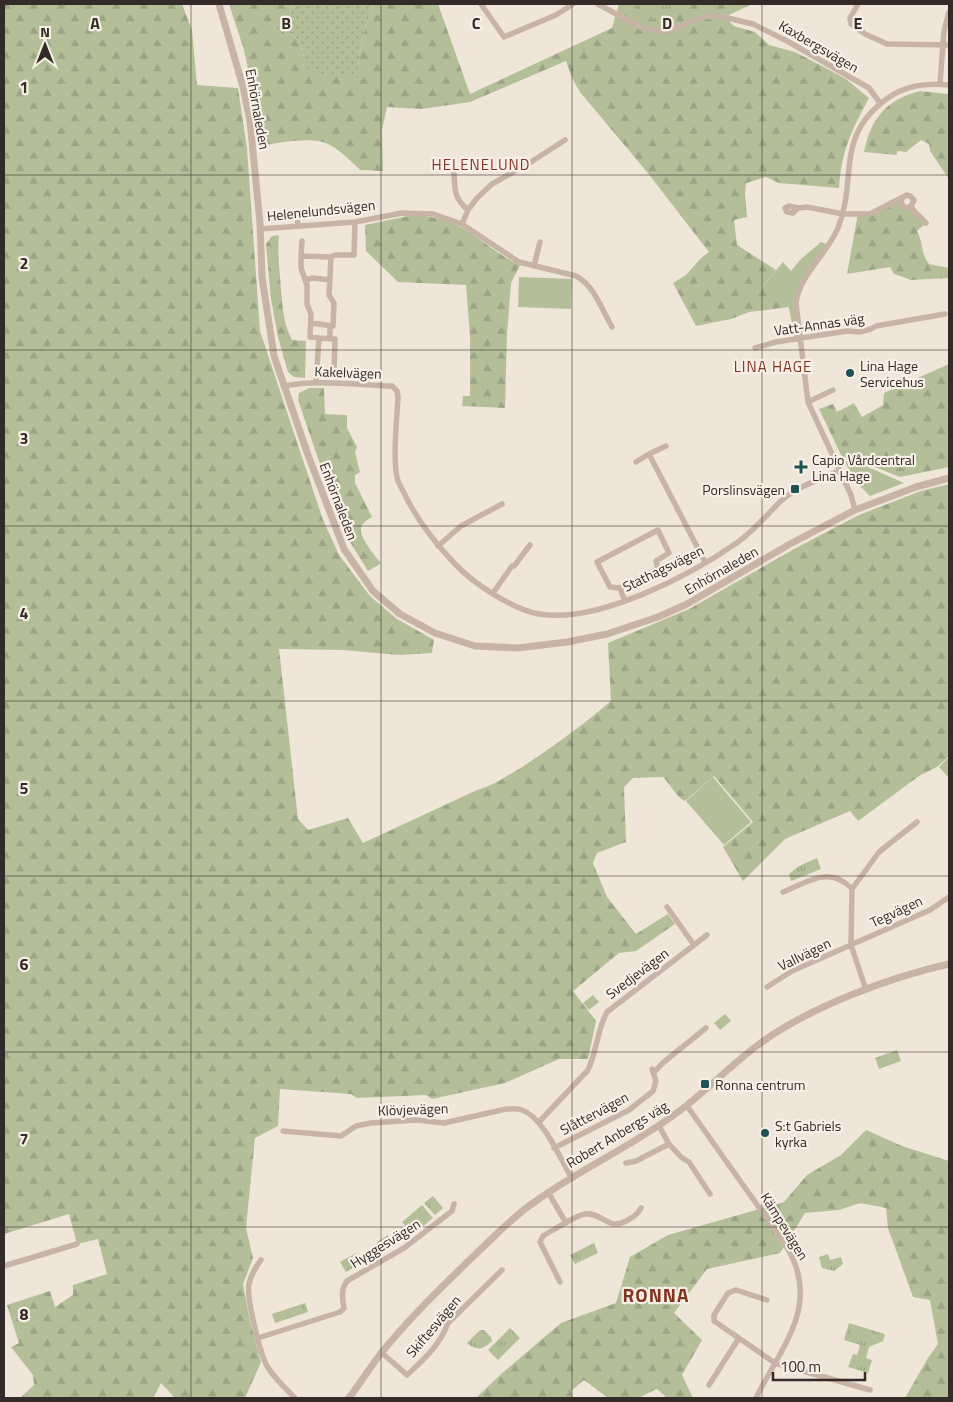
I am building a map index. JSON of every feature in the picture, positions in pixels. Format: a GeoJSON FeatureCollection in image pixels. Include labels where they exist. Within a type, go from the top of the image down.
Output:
{"type":"FeatureCollection","features":[{"type":"Feature","properties":{"kind":"street","name":"Enhörnaleden"},"geometry":{"type":"LineString","coordinates":[[219,4],[239,72],[250,120],[260,229],[262,277],[274,356],[344,549],[373,591],[400,614],[435,633],[475,646],[518,648],[567,642],[607,634],[658,617],[688,604],[790,544],[855,510],[916,487],[949,478]]}},
{"type":"Feature","properties":{"kind":"street"},"geometry":{"type":"LineString","coordinates":[[481,4],[504,37],[556,15],[573,4]]}},
{"type":"Feature","properties":{"kind":"street","name":"Kaxbergsvägen"},"geometry":{"type":"LineString","coordinates":[[598,4],[640,27],[656,31],[667,31],[701,18],[715,15],[753,24],[787,41],[869,88],[880,103]]}},
{"type":"Feature","properties":{"kind":"street"},"geometry":{"type":"LineString","coordinates":[[858,4],[850,18],[851,24],[865,34],[887,44],[946,45]]}},
{"type":"Feature","properties":{"kind":"street"},"geometry":{"type":"LineString","coordinates":[[940,84],[946,45],[944,31],[949,12]]}},
{"type":"Feature","properties":{"kind":"street"},"geometry":{"type":"LineString","coordinates":[[855,510],[852,495],[808,402],[796,303],[798,290],[838,229],[843,214],[851,152],[855,137],[869,113],[893,94],[904,89],[917,85],[949,85]]}},
{"type":"Feature","properties":{"kind":"street"},"geometry":{"type":"LineString","coordinates":[[462,224],[468,210],[477,198],[492,184],[565,140]]}},
{"type":"Feature","properties":{"kind":"street"},"geometry":{"type":"LineString","coordinates":[[454,173],[456,196],[468,210]]}},
{"type":"Feature","properties":{"kind":"street"},"geometry":{"type":"LineString","coordinates":[[798,208],[807,207],[843,214],[870,214],[903,197],[901,201],[903,206],[908,208],[911,206],[926,223]]}},
{"type":"Feature","properties":{"kind":"street","name":"Helenelundsvägen"},"geometry":{"type":"LineString","coordinates":[[260,229],[355,222],[413,212],[433,214],[462,224],[513,258],[534,266],[582,279],[589,286],[612,327]]}},
{"type":"Feature","properties":{"kind":"street"},"geometry":{"type":"LineString","coordinates":[[297,214],[298,226]]}},
{"type":"Feature","properties":{"kind":"street"},"geometry":{"type":"LineString","coordinates":[[301,256],[331,257],[335,255],[354,255],[355,222]]}},
{"type":"Feature","properties":{"kind":"street"},"geometry":{"type":"LineString","coordinates":[[302,241],[301,268],[306,280],[307,304],[311,314],[310,337],[335,339],[334,372],[317,370]]}},
{"type":"Feature","properties":{"kind":"street"},"geometry":{"type":"LineString","coordinates":[[534,266],[540,242]]}},
{"type":"Feature","properties":{"kind":"street"},"geometry":{"type":"LineString","coordinates":[[330,338],[330,328],[333,326],[334,303],[329,295],[331,257]]}},
{"type":"Feature","properties":{"kind":"street"},"geometry":{"type":"LineString","coordinates":[[306,280],[313,278],[330,280]]}},
{"type":"Feature","properties":{"kind":"street","name":"Vatt-Annas väg"},"geometry":{"type":"LineString","coordinates":[[755,348],[776,342],[846,331],[859,332],[876,326],[945,314]]}},
{"type":"Feature","properties":{"kind":"street"},"geometry":{"type":"LineString","coordinates":[[311,323],[333,326]]}},
{"type":"Feature","properties":{"kind":"street"},"geometry":{"type":"LineString","coordinates":[[316,383],[319,338]]}},
{"type":"Feature","properties":{"kind":"street","name":"Kakelvägen"},"geometry":{"type":"LineString","coordinates":[[284,386],[316,383],[392,386],[397,392],[398,403]]}},
{"type":"Feature","properties":{"kind":"street"},"geometry":{"type":"LineString","coordinates":[[808,402],[833,390]]}},
{"type":"Feature","properties":{"kind":"street","name":"Stathagsvägen"},"geometry":{"type":"LineString","coordinates":[[398,403],[396,467],[398,480],[420,522],[438,546],[463,572],[493,593],[521,609],[548,615],[590,611],[650,591],[705,562],[744,537],[756,528],[783,499],[839,471]]}},
{"type":"Feature","properties":{"kind":"street"},"geometry":{"type":"LineString","coordinates":[[636,462],[666,446]]}},
{"type":"Feature","properties":{"kind":"street"},"geometry":{"type":"LineString","coordinates":[[649,454],[705,562]]}},
{"type":"Feature","properties":{"kind":"street"},"geometry":{"type":"LineString","coordinates":[[438,546],[461,526],[502,504]]}},
{"type":"Feature","properties":{"kind":"street"},"geometry":{"type":"LineString","coordinates":[[658,530],[669,553],[656,561],[658,569],[620,588],[610,587],[597,562],[658,530]]}},
{"type":"Feature","properties":{"kind":"street"},"geometry":{"type":"LineString","coordinates":[[493,593],[530,545]]}},
{"type":"Feature","properties":{"kind":"street"},"geometry":{"type":"LineString","coordinates":[[620,588],[624,601]]}},
{"type":"Feature","properties":{"kind":"street"},"geometry":{"type":"LineString","coordinates":[[866,990],[851,945],[852,890],[879,852],[917,822]]}},
{"type":"Feature","properties":{"kind":"street"},"geometry":{"type":"LineString","coordinates":[[783,892],[824,876],[836,878],[852,890]]}},
{"type":"Feature","properties":{"kind":"street","name":"Tegvägen"},"geometry":{"type":"LineString","coordinates":[[851,945],[930,910],[949,897]]}},
{"type":"Feature","properties":{"kind":"street"},"geometry":{"type":"LineString","coordinates":[[667,908],[694,945]]}},
{"type":"Feature","properties":{"kind":"street","name":"Svedjevägen"},"geometry":{"type":"LineString","coordinates":[[539,1122],[588,1070],[593,1060],[601,1022],[607,1012],[707,935]]}},
{"type":"Feature","properties":{"kind":"street","name":"Vallvägen"},"geometry":{"type":"LineString","coordinates":[[768,986],[792,971],[851,945]]}},
{"type":"Feature","properties":{"kind":"street","name":"Robert Anbergs väg"},"geometry":{"type":"LineString","coordinates":[[350,1398],[381,1352],[446,1282],[511,1221],[548,1192],[658,1126],[687,1106],[738,1061],[775,1033],[817,1011],[866,990],[914,973],[949,964]]}},
{"type":"Feature","properties":{"kind":"street","name":"Slåttervägen"},"geometry":{"type":"LineString","coordinates":[[554,1148],[629,1110],[653,1091],[656,1080],[653,1071],[706,1028]]}},
{"type":"Feature","properties":{"kind":"street","name":"Kämpevägen"},"geometry":{"type":"LineString","coordinates":[[687,1106],[785,1244],[797,1266],[800,1277],[801,1297],[799,1313],[793,1330],[756,1398]]}},
{"type":"Feature","properties":{"kind":"street","name":"Klövjevägen"},"geometry":{"type":"LineString","coordinates":[[283,1131],[341,1136],[356,1126],[371,1123],[416,1120],[444,1123],[506,1109],[521,1110],[539,1122]]}},
{"type":"Feature","properties":{"kind":"street"},"geometry":{"type":"LineString","coordinates":[[539,1122],[571,1177]]}},
{"type":"Feature","properties":{"kind":"street"},"geometry":{"type":"LineString","coordinates":[[658,1126],[669,1144],[681,1157],[689,1162],[710,1194]]}},
{"type":"Feature","properties":{"kind":"street"},"geometry":{"type":"LineString","coordinates":[[626,1162],[636,1161],[669,1144]]}},
{"type":"Feature","properties":{"kind":"street"},"geometry":{"type":"LineString","coordinates":[[548,1192],[566,1223]]}},
{"type":"Feature","properties":{"kind":"street","name":"Hyggesvägen"},"geometry":{"type":"LineString","coordinates":[[258,1338],[340,1312],[344,1308],[343,1287],[347,1281],[415,1241],[452,1211],[454,1204]]}},
{"type":"Feature","properties":{"kind":"street"},"geometry":{"type":"LineString","coordinates":[[560,1282],[540,1242],[543,1236],[585,1214],[596,1216],[610,1224],[620,1224],[636,1215],[641,1208]]}},
{"type":"Feature","properties":{"kind":"street"},"geometry":{"type":"LineString","coordinates":[[4,1266],[77,1244]]}},
{"type":"Feature","properties":{"kind":"street"},"geometry":{"type":"LineString","coordinates":[[261,1260],[252,1273],[248,1290],[258,1338],[267,1365],[278,1381],[295,1398]]}},
{"type":"Feature","properties":{"kind":"street","name":"Skiftesvägen"},"geometry":{"type":"LineString","coordinates":[[381,1352],[407,1375],[432,1351],[444,1334],[448,1323],[502,1270]]}},
{"type":"Feature","properties":{"kind":"street"},"geometry":{"type":"LineString","coordinates":[[767,1300],[736,1290],[728,1293],[714,1315],[714,1321],[775,1363],[870,1390]]}},
{"type":"Feature","properties":{"kind":"street"},"geometry":{"type":"LineString","coordinates":[[709,1385],[739,1338]]}},
{"type":"Feature","properties":{"kind":"green space"},"geometry":{"type":"Polygon","coordinates":[[[4,4],[182,4],[192,30],[197,85],[238,88],[247,148],[260,331],[323,520],[339,555],[370,596],[397,619],[434,640],[432,653],[399,655],[343,650],[279,649],[298,819],[308,830],[348,818],[363,843],[499,781],[555,745],[611,701],[608,643],[689,609],[794,549],[859,515],[918,492],[949,484],[949,756],[937,767],[919,776],[858,821],[850,811],[785,839],[743,881],[723,847],[753,822],[714,776],[685,801],[676,794],[663,777],[633,778],[624,787],[626,842],[597,853],[593,863],[607,897],[636,934],[668,914],[675,924],[636,951],[619,953],[573,991],[596,1021],[588,1059],[559,1059],[505,1083],[432,1099],[426,1095],[357,1098],[351,1094],[280,1089],[278,1126],[255,1138],[246,1228],[253,1258],[243,1284],[261,1362],[245,1398],[175,1398],[161,1383],[153,1398],[21,1398],[34,1385],[33,1375],[11,1347],[19,1343],[7,1305],[50,1291],[55,1307],[73,1295],[73,1285],[107,1274],[98,1239],[77,1244],[69,1214],[4,1234],[4,4]]]}},
{"type":"Feature","properties":{"kind":"green space"},"geometry":{"type":"Polygon","coordinates":[[[229,4],[292,4],[287,27],[280,37],[293,34],[303,55],[303,68],[348,77],[358,77],[362,40],[374,4],[438,4],[470,94],[612,28],[619,4],[752,4],[729,15],[729,21],[734,26],[755,32],[769,45],[795,52],[846,79],[869,98],[848,141],[842,162],[839,188],[779,183],[766,177],[746,183],[747,217],[734,220],[737,245],[776,270],[762,287],[779,293],[786,299],[789,307],[749,312],[731,319],[696,326],[673,283],[686,275],[709,252],[647,172],[580,92],[572,78],[566,61],[470,102],[422,109],[387,107],[382,130],[383,171],[360,170],[338,150],[323,142],[305,140],[259,146],[255,101],[244,50],[229,4]]]}},
{"type":"Feature","properties":{"kind":"green space"},"geometry":{"type":"Polygon","coordinates":[[[292,4],[374,4],[362,40],[358,77],[323,76],[303,68],[303,55],[293,34],[280,37],[274,35],[276,26],[287,26],[292,4]]]}},
{"type":"Feature","properties":{"kind":"green space"},"geometry":{"type":"Polygon","coordinates":[[[635,4],[694,4],[653,20],[635,4]]]}},
{"type":"Feature","properties":{"kind":"green space"},"geometry":{"type":"Polygon","coordinates":[[[920,91],[949,94],[949,179],[930,151],[929,144],[921,140],[906,152],[898,151],[896,155],[864,152],[871,129],[882,112],[898,100],[920,91]]]}},
{"type":"Feature","properties":{"kind":"green space"},"geometry":{"type":"Polygon","coordinates":[[[902,199],[907,208],[926,223],[917,231],[926,260],[929,264],[949,268],[949,278],[911,280],[894,274],[890,267],[847,274],[858,213],[864,214],[902,199]]]}},
{"type":"Feature","properties":{"kind":"green space"},"geometry":{"type":"Polygon","coordinates":[[[413,215],[438,218],[456,224],[520,265],[511,283],[507,334],[505,408],[462,406],[463,396],[470,396],[470,337],[466,285],[398,282],[366,251],[365,225],[413,215]]]}},
{"type":"Feature","properties":{"kind":"green space"},"geometry":{"type":"Polygon","coordinates":[[[279,235],[278,249],[284,316],[292,340],[306,341],[305,378],[294,377],[288,372],[278,337],[271,299],[266,244],[272,236],[279,235]]]}},
{"type":"Feature","properties":{"kind":"green space"},"geometry":{"type":"Polygon","coordinates":[[[821,242],[829,245],[797,295],[801,338],[795,339],[788,303],[762,287],[783,262],[791,271],[800,260],[821,242]]]}},
{"type":"Feature","properties":{"kind":"green space"},"geometry":{"type":"Polygon","coordinates":[[[519,277],[572,279],[571,309],[518,307],[519,277]]]}},
{"type":"Feature","properties":{"kind":"green space"},"geometry":{"type":"Polygon","coordinates":[[[949,364],[949,467],[900,477],[852,458],[842,457],[819,409],[833,404],[837,412],[854,403],[862,417],[883,405],[884,393],[949,364]]]}},
{"type":"Feature","properties":{"kind":"green space"},"geometry":{"type":"Polygon","coordinates":[[[309,388],[324,388],[325,414],[347,415],[347,428],[357,447],[355,452],[360,472],[355,475],[355,483],[372,517],[362,525],[361,532],[368,546],[381,563],[368,571],[350,542],[338,517],[298,400],[299,393],[309,388]]]}},
{"type":"Feature","properties":{"kind":"green space"},"geometry":{"type":"Polygon","coordinates":[[[852,460],[904,483],[870,496],[858,484],[844,461],[852,460]]]}},
{"type":"Feature","properties":{"kind":"green space"},"geometry":{"type":"Polygon","coordinates":[[[949,757],[949,778],[939,767],[949,757]]]}},
{"type":"Feature","properties":{"kind":"green space"},"geometry":{"type":"Polygon","coordinates":[[[713,777],[751,822],[724,845],[686,801],[713,777]]]}},
{"type":"Feature","properties":{"kind":"green space"},"geometry":{"type":"Polygon","coordinates":[[[817,858],[821,869],[791,881],[789,874],[799,866],[817,858]]]}},
{"type":"Feature","properties":{"kind":"green space"},"geometry":{"type":"Polygon","coordinates":[[[822,946],[824,951],[803,960],[801,956],[822,946]]]}},
{"type":"Feature","properties":{"kind":"green space"},"geometry":{"type":"Polygon","coordinates":[[[593,995],[599,1002],[589,1010],[583,1003],[593,995]]]}},
{"type":"Feature","properties":{"kind":"green space"},"geometry":{"type":"Polygon","coordinates":[[[725,1014],[731,1021],[720,1030],[714,1023],[725,1014]]]}},
{"type":"Feature","properties":{"kind":"green space"},"geometry":{"type":"Polygon","coordinates":[[[897,1050],[901,1061],[879,1069],[875,1058],[897,1050]]]}},
{"type":"Feature","properties":{"kind":"green space"},"geometry":{"type":"Polygon","coordinates":[[[866,1130],[902,1146],[949,1161],[949,1398],[905,1398],[938,1344],[930,1300],[913,1297],[888,1228],[886,1208],[860,1203],[839,1210],[805,1213],[780,1253],[707,1269],[674,1313],[702,1340],[682,1375],[693,1398],[667,1398],[657,1389],[638,1398],[608,1398],[584,1380],[571,1391],[573,1398],[476,1398],[561,1323],[616,1303],[630,1257],[668,1235],[784,1202],[807,1175],[841,1155],[866,1130]]]}},
{"type":"Feature","properties":{"kind":"green space"},"geometry":{"type":"Polygon","coordinates":[[[433,1196],[443,1208],[435,1215],[424,1203],[433,1196]]]}},
{"type":"Feature","properties":{"kind":"green space"},"geometry":{"type":"Polygon","coordinates":[[[422,1205],[433,1218],[412,1235],[402,1222],[422,1205]]]}},
{"type":"Feature","properties":{"kind":"green space"},"geometry":{"type":"Polygon","coordinates":[[[388,1235],[393,1245],[382,1251],[377,1242],[388,1235]]]}},
{"type":"Feature","properties":{"kind":"green space"},"geometry":{"type":"Polygon","coordinates":[[[594,1243],[598,1253],[575,1264],[570,1255],[594,1243]]]}},
{"type":"Feature","properties":{"kind":"green space"},"geometry":{"type":"Polygon","coordinates":[[[356,1253],[361,1263],[346,1272],[340,1262],[356,1253]]]}},
{"type":"Feature","properties":{"kind":"green space"},"geometry":{"type":"Polygon","coordinates":[[[828,1254],[830,1260],[841,1257],[843,1264],[834,1271],[822,1268],[819,1257],[828,1254]]]}},
{"type":"Feature","properties":{"kind":"green space"},"geometry":{"type":"Polygon","coordinates":[[[305,1303],[308,1312],[275,1323],[272,1314],[305,1303]]]}},
{"type":"Feature","properties":{"kind":"green space"},"geometry":{"type":"Polygon","coordinates":[[[849,1323],[885,1334],[883,1341],[869,1347],[866,1358],[872,1360],[868,1373],[848,1367],[853,1354],[857,1355],[860,1345],[844,1340],[849,1323]]]}},
{"type":"Feature","properties":{"kind":"green space"},"geometry":{"type":"Polygon","coordinates":[[[510,1328],[520,1338],[498,1360],[488,1350],[510,1328]]]}},
{"type":"Feature","properties":{"kind":"green space"},"geometry":{"type":"Polygon","coordinates":[[[480,1330],[484,1330],[491,1337],[492,1341],[483,1348],[477,1348],[467,1343],[480,1330]]]}},
{"type":"Feature","properties":{"kind":"place","name":"Lina Hage Servicehus"},"geometry":{"type":"Point","coordinates":[850,373]}},
{"type":"Feature","properties":{"kind":"place","name":"Capio Vårdcentral Lina Hage"},"geometry":{"type":"Point","coordinates":[801,467]}},
{"type":"Feature","properties":{"kind":"place","name":"Porslinsvägen"},"geometry":{"type":"Point","coordinates":[795,489]}},
{"type":"Feature","properties":{"kind":"place","name":"Ronna centrum"},"geometry":{"type":"Point","coordinates":[705,1084]}},
{"type":"Feature","properties":{"kind":"place","name":"S:t Gabriels kyrka"},"geometry":{"type":"Point","coordinates":[765,1133]}},
{"type":"Feature","properties":{"kind":"district","name":"HELENELUND"},"geometry":{"type":"Point","coordinates":[481,164]}},
{"type":"Feature","properties":{"kind":"district","name":"LINA HAGE"},"geometry":{"type":"Point","coordinates":[773,366]}},
{"type":"Feature","properties":{"kind":"district","name":"RONNA"},"geometry":{"type":"Point","coordinates":[656,1294]}}]}
